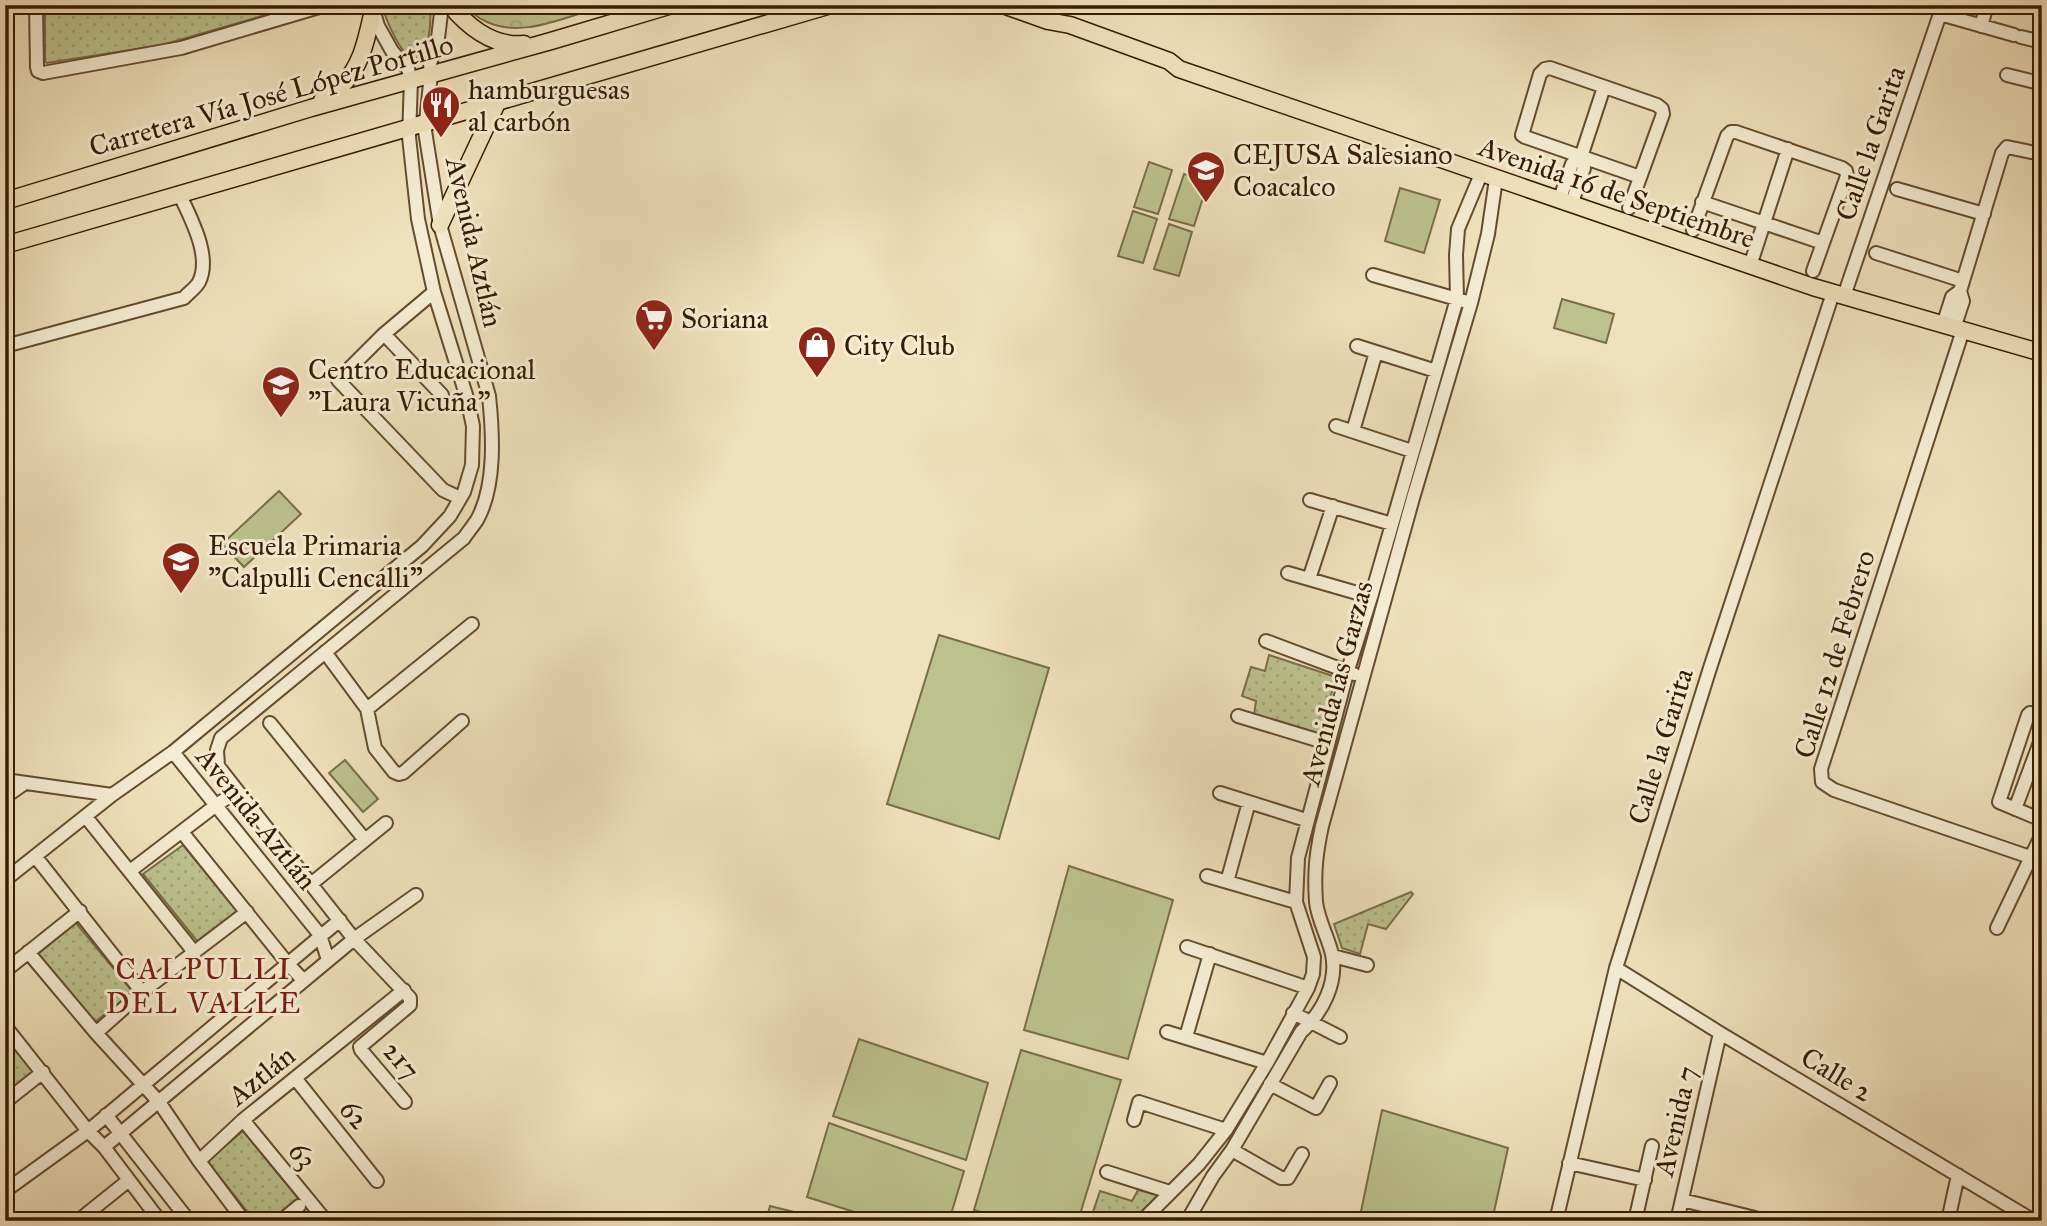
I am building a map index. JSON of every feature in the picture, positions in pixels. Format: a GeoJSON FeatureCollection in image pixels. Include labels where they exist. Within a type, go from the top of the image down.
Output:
{"type":"FeatureCollection","features":[{"type":"Feature","properties":{"kind":"main road"},"geometry":{"type":"LineString","coordinates":[[450,5],[463,20],[495,41],[511,45],[551,41]]}},
{"type":"Feature","properties":{"kind":"main road","name":"Carretera Vía José López Portillo"},"geometry":{"type":"LineString","coordinates":[[5,201],[311,108],[409,75],[431,74],[672,5]]}},
{"type":"Feature","properties":{"kind":"main road"},"geometry":{"type":"LineString","coordinates":[[5,245],[831,5]]}},
{"type":"Feature","properties":{"kind":"main road","name":"Avenida 16 de Septiembre"},"geometry":{"type":"LineString","coordinates":[[1003,5],[1048,21],[1066,36],[1164,69],[1179,69],[1750,266],[1839,295],[2042,353]]}},
{"type":"Feature","properties":{"kind":"main road"},"geometry":{"type":"LineString","coordinates":[[311,108],[341,86],[354,69],[362,55],[373,8]]}},
{"type":"Feature","properties":{"kind":"main road"},"geometry":{"type":"LineString","coordinates":[[440,225],[497,103]]}},
{"type":"Feature","properties":{"kind":"street"},"geometry":{"type":"LineString","coordinates":[[36,5],[37,68],[43,73],[181,48],[326,5]]}},
{"type":"Feature","properties":{"kind":"street","name":"Avenida Aztlán"},"geometry":{"type":"LineString","coordinates":[[354,939],[218,766],[217,750],[221,738],[464,538],[477,519],[484,500],[491,466],[492,424],[489,396],[440,225],[425,131],[430,64],[439,38],[442,5]]}},
{"type":"Feature","properties":{"kind":"street"},"geometry":{"type":"LineString","coordinates":[[1980,26],[1987,5]]}},
{"type":"Feature","properties":{"kind":"street"},"geometry":{"type":"LineString","coordinates":[[373,8],[378,26],[409,75]]}},
{"type":"Feature","properties":{"kind":"street"},"geometry":{"type":"LineString","coordinates":[[1941,10],[1980,26],[2042,42]]}},
{"type":"Feature","properties":{"kind":"street","name":"Calle la Garita"},"geometry":{"type":"LineString","coordinates":[[1556,1221],[1616,968],[1710,668],[1941,10]]}},
{"type":"Feature","properties":{"kind":"street"},"geometry":{"type":"LineString","coordinates":[[1629,208],[1663,114],[1662,109],[1550,68],[1545,69],[1540,74],[1521,132],[1525,137],[1640,177]]}},
{"type":"Feature","properties":{"kind":"street","name":"Avenida Aztlán"},"geometry":{"type":"LineString","coordinates":[[328,960],[320,935],[173,752],[422,546],[450,516],[460,499],[472,465],[473,426],[467,398],[434,292],[421,229],[408,128],[409,75]]}},
{"type":"Feature","properties":{"kind":"street"},"geometry":{"type":"LineString","coordinates":[[2007,75],[2042,82]]}},
{"type":"Feature","properties":{"kind":"street"},"geometry":{"type":"LineString","coordinates":[[1565,203],[1584,168],[1581,157],[1604,87]]}},
{"type":"Feature","properties":{"kind":"street"},"geometry":{"type":"LineString","coordinates":[[1693,230],[1727,136],[1731,132],[1788,149],[1846,171],[1847,176],[1813,271]]}},
{"type":"Feature","properties":{"kind":"street"},"geometry":{"type":"LineString","coordinates":[[1953,328],[1962,301],[1961,286],[2002,153],[2007,147],[2031,152]]}},
{"type":"Feature","properties":{"kind":"street"},"geometry":{"type":"LineString","coordinates":[[1750,266],[1788,149]]}},
{"type":"Feature","properties":{"kind":"street","name":"Avenida las Garzas"},"geometry":{"type":"LineString","coordinates":[[1199,1164],[1226,1130],[1267,1063],[1313,974],[1314,957],[1296,902],[1298,858],[1306,820],[1392,524],[1407,496],[1412,451],[1457,299],[1458,229],[1488,176]]}},
{"type":"Feature","properties":{"kind":"street","name":"Avenida las Garzas"},"geometry":{"type":"LineString","coordinates":[[1213,1176],[1232,1150],[1301,1032],[1311,1023],[1329,992],[1333,956],[1317,905],[1315,862],[1322,826],[1364,677],[1407,496],[1471,303],[1488,234],[1488,176]]}},
{"type":"Feature","properties":{"kind":"street"},"geometry":{"type":"LineString","coordinates":[[1897,189],[1984,214]]}},
{"type":"Feature","properties":{"kind":"street"},"geometry":{"type":"LineString","coordinates":[[5,346],[184,298],[198,284],[203,267],[197,231],[179,194]]}},
{"type":"Feature","properties":{"kind":"street"},"geometry":{"type":"LineString","coordinates":[[1702,202],[1823,243]]}},
{"type":"Feature","properties":{"kind":"street"},"geometry":{"type":"LineString","coordinates":[[421,229],[440,225]]}},
{"type":"Feature","properties":{"kind":"street"},"geometry":{"type":"LineString","coordinates":[[1876,253],[1961,286]]}},
{"type":"Feature","properties":{"kind":"street"},"geometry":{"type":"LineString","coordinates":[[1373,275],[1471,303]]}},
{"type":"Feature","properties":{"kind":"street"},"geometry":{"type":"LineString","coordinates":[[434,292],[384,334],[338,380],[443,490],[460,499]]}},
{"type":"Feature","properties":{"kind":"street","name":"Calle 12 de Febrero"},"geometry":{"type":"LineString","coordinates":[[1953,328],[1821,769],[1822,782],[1834,790],[2036,860]]}},
{"type":"Feature","properties":{"kind":"street"},"geometry":{"type":"LineString","coordinates":[[384,334],[442,395]]}},
{"type":"Feature","properties":{"kind":"street"},"geometry":{"type":"LineString","coordinates":[[1357,346],[1436,371]]}},
{"type":"Feature","properties":{"kind":"street"},"geometry":{"type":"LineString","coordinates":[[1353,431],[1376,352]]}},
{"type":"Feature","properties":{"kind":"street"},"geometry":{"type":"LineString","coordinates":[[1336,426],[1412,451]]}},
{"type":"Feature","properties":{"kind":"street"},"geometry":{"type":"LineString","coordinates":[[1310,500],[1392,524]]}},
{"type":"Feature","properties":{"kind":"street"},"geometry":{"type":"LineString","coordinates":[[1310,579],[1333,506]]}},
{"type":"Feature","properties":{"kind":"street"},"geometry":{"type":"LineString","coordinates":[[1288,573],[1371,597]]}},
{"type":"Feature","properties":{"kind":"street"},"geometry":{"type":"LineString","coordinates":[[367,709],[472,624]]}},
{"type":"Feature","properties":{"kind":"street"},"geometry":{"type":"LineString","coordinates":[[1266,641],[1347,673],[1364,677]]}},
{"type":"Feature","properties":{"kind":"street"},"geometry":{"type":"LineString","coordinates":[[325,652],[367,709],[374,748],[394,772],[403,772],[462,721]]}},
{"type":"Feature","properties":{"kind":"street"},"geometry":{"type":"LineString","coordinates":[[227,706],[240,723]]}},
{"type":"Feature","properties":{"kind":"street"},"geometry":{"type":"LineString","coordinates":[[2042,715],[2030,712],[2028,715],[1999,798],[1999,802],[2042,820]]}},
{"type":"Feature","properties":{"kind":"street"},"geometry":{"type":"LineString","coordinates":[[1238,716],[1327,743]]}},
{"type":"Feature","properties":{"kind":"street"},"geometry":{"type":"LineString","coordinates":[[270,723],[365,841]]}},
{"type":"Feature","properties":{"kind":"street"},"geometry":{"type":"LineString","coordinates":[[2015,809],[2042,737]]}},
{"type":"Feature","properties":{"kind":"street"},"geometry":{"type":"LineString","coordinates":[[5,880],[111,795],[173,752]]}},
{"type":"Feature","properties":{"kind":"street"},"geometry":{"type":"LineString","coordinates":[[5,780],[111,795]]}},
{"type":"Feature","properties":{"kind":"street"},"geometry":{"type":"LineString","coordinates":[[5,797],[24,783]]}},
{"type":"Feature","properties":{"kind":"street"},"geometry":{"type":"LineString","coordinates":[[130,871],[237,791]]}},
{"type":"Feature","properties":{"kind":"street"},"geometry":{"type":"LineString","coordinates":[[1220,793],[1306,820]]}},
{"type":"Feature","properties":{"kind":"street"},"geometry":{"type":"LineString","coordinates":[[1227,882],[1249,802]]}},
{"type":"Feature","properties":{"kind":"street"},"geometry":{"type":"LineString","coordinates":[[86,817],[194,953]]}},
{"type":"Feature","properties":{"kind":"street"},"geometry":{"type":"LineString","coordinates":[[311,884],[386,823]]}},
{"type":"Feature","properties":{"kind":"street"},"geometry":{"type":"LineString","coordinates":[[181,832],[303,980]]}},
{"type":"Feature","properties":{"kind":"street"},"geometry":{"type":"LineString","coordinates":[[1997,928],[2036,860],[2042,834]]}},
{"type":"Feature","properties":{"kind":"street"},"geometry":{"type":"LineString","coordinates":[[35,856],[142,992]]}},
{"type":"Feature","properties":{"kind":"street"},"geometry":{"type":"LineString","coordinates":[[1207,876],[1296,902]]}},
{"type":"Feature","properties":{"kind":"street"},"geometry":{"type":"LineString","coordinates":[[104,1147],[303,980],[354,939],[416,895]]}},
{"type":"Feature","properties":{"kind":"street"},"geometry":{"type":"LineString","coordinates":[[5,971],[80,911]]}},
{"type":"Feature","properties":{"kind":"street"},"geometry":{"type":"LineString","coordinates":[[96,1033],[142,992],[247,912]]}},
{"type":"Feature","properties":{"kind":"street"},"geometry":{"type":"LineString","coordinates":[[5,1191],[88,1131],[340,920]]}},
{"type":"Feature","properties":{"kind":"street"},"geometry":{"type":"LineString","coordinates":[[354,939],[404,990]]}},
{"type":"Feature","properties":{"kind":"street"},"geometry":{"type":"LineString","coordinates":[[1187,947],[1308,988]]}},
{"type":"Feature","properties":{"kind":"street"},"geometry":{"type":"LineString","coordinates":[[28,951],[96,1033],[159,1102],[244,1221]]}},
{"type":"Feature","properties":{"kind":"street"},"geometry":{"type":"LineString","coordinates":[[1186,1037],[1210,954]]}},
{"type":"Feature","properties":{"kind":"street"},"geometry":{"type":"LineString","coordinates":[[1333,956],[1367,965]]}},
{"type":"Feature","properties":{"kind":"street","name":"Calle 2"},"geometry":{"type":"LineString","coordinates":[[1616,968],[2034,1221]]}},
{"type":"Feature","properties":{"kind":"street","name":"Aztlán"},"geometry":{"type":"LineString","coordinates":[[199,1161],[243,1119],[404,990]]}},
{"type":"Feature","properties":{"kind":"street","name":"217"},"geometry":{"type":"LineString","coordinates":[[404,990],[410,998],[410,1005],[360,1046],[405,1102]]}},
{"type":"Feature","properties":{"kind":"street"},"geometry":{"type":"LineString","coordinates":[[1293,1013],[1340,1037]]}},
{"type":"Feature","properties":{"kind":"street"},"geometry":{"type":"LineString","coordinates":[[5,1026],[88,1131],[104,1147],[160,1221]]}},
{"type":"Feature","properties":{"kind":"street"},"geometry":{"type":"LineString","coordinates":[[1167,1032],[1267,1063]]}},
{"type":"Feature","properties":{"kind":"street","name":"Avenida 7"},"geometry":{"type":"LineString","coordinates":[[1677,1221],[1720,1033]]}},
{"type":"Feature","properties":{"kind":"street"},"geometry":{"type":"LineString","coordinates":[[5,1102],[43,1072]]}},
{"type":"Feature","properties":{"kind":"street","name":"62"},"geometry":{"type":"LineString","coordinates":[[295,1078],[377,1181]]}},
{"type":"Feature","properties":{"kind":"street"},"geometry":{"type":"LineString","coordinates":[[1270,1084],[1316,1108],[1330,1083]]}},
{"type":"Feature","properties":{"kind":"street"},"geometry":{"type":"LineString","coordinates":[[1134,1120],[1139,1102],[1226,1130]]}},
{"type":"Feature","properties":{"kind":"street"},"geometry":{"type":"LineString","coordinates":[[106,1115],[189,1221]]}},
{"type":"Feature","properties":{"kind":"street","name":"63"},"geometry":{"type":"LineString","coordinates":[[243,1119],[326,1221]]}},
{"type":"Feature","properties":{"kind":"street"},"geometry":{"type":"LineString","coordinates":[[1635,1221],[1652,1146]]}},
{"type":"Feature","properties":{"kind":"street"},"geometry":{"type":"LineString","coordinates":[[1232,1150],[1281,1178],[1287,1178],[1302,1154]]}},
{"type":"Feature","properties":{"kind":"street"},"geometry":{"type":"LineString","coordinates":[[1569,1163],[1645,1180]]}},
{"type":"Feature","properties":{"kind":"street"},"geometry":{"type":"LineString","coordinates":[[1142,1221],[1199,1164],[1213,1176],[1193,1219]]}},
{"type":"Feature","properties":{"kind":"street"},"geometry":{"type":"LineString","coordinates":[[1107,1172],[1170,1192]]}},
{"type":"Feature","properties":{"kind":"street"},"geometry":{"type":"LineString","coordinates":[[1948,1221],[1958,1175]]}},
{"type":"Feature","properties":{"kind":"street"},"geometry":{"type":"LineString","coordinates":[[78,1221],[130,1180]]}},
{"type":"Feature","properties":{"kind":"street"},"geometry":{"type":"LineString","coordinates":[[1682,1200],[1755,1218]]}},
{"type":"Feature","properties":{"kind":"street"},"geometry":{"type":"LineString","coordinates":[[281,1221],[299,1206]]}},
{"type":"Feature","properties":{"kind":"green space"},"geometry":{"type":"Polygon","coordinates":[[[45,5],[300,5],[162,45],[47,63],[45,5]]]}},
{"type":"Feature","properties":{"kind":"green space"},"geometry":{"type":"Polygon","coordinates":[[[382,5],[430,5],[429,37],[427,46],[419,57],[408,55],[398,43],[382,5]]]}},
{"type":"Feature","properties":{"kind":"green space"},"geometry":{"type":"Polygon","coordinates":[[[466,5],[591,5],[589,11],[538,26],[513,28],[484,20],[472,13],[466,5]]]}},
{"type":"Feature","properties":{"kind":"green space"},"geometry":{"type":"Polygon","coordinates":[[[1149,162],[1172,170],[1158,214],[1134,207],[1149,162]]]}},
{"type":"Feature","properties":{"kind":"green space"},"geometry":{"type":"Polygon","coordinates":[[[1184,174],[1208,182],[1194,226],[1169,219],[1184,174]]]}},
{"type":"Feature","properties":{"kind":"green space"},"geometry":{"type":"Polygon","coordinates":[[[1400,188],[1440,200],[1424,253],[1385,241],[1400,188]]]}},
{"type":"Feature","properties":{"kind":"green space"},"geometry":{"type":"Polygon","coordinates":[[[1133,211],[1157,219],[1143,263],[1118,256],[1133,211]]]}},
{"type":"Feature","properties":{"kind":"green space"},"geometry":{"type":"Polygon","coordinates":[[[1169,224],[1192,232],[1179,276],[1154,269],[1169,224]]]}},
{"type":"Feature","properties":{"kind":"green space"},"geometry":{"type":"Polygon","coordinates":[[[1562,299],[1614,314],[1606,343],[1554,328],[1562,299]]]}},
{"type":"Feature","properties":{"kind":"green space"},"geometry":{"type":"Polygon","coordinates":[[[279,491],[301,514],[244,567],[222,544],[279,491]]]}},
{"type":"Feature","properties":{"kind":"green space"},"geometry":{"type":"Polygon","coordinates":[[[939,635],[1049,668],[999,839],[887,804],[939,635]]]}},
{"type":"Feature","properties":{"kind":"green space"},"geometry":{"type":"Polygon","coordinates":[[[1269,655],[1336,677],[1320,734],[1254,715],[1256,701],[1242,696],[1251,667],[1265,671],[1269,655]]]}},
{"type":"Feature","properties":{"kind":"green space"},"geometry":{"type":"Polygon","coordinates":[[[345,760],[378,799],[363,812],[329,773],[345,760]]]}},
{"type":"Feature","properties":{"kind":"green space"},"geometry":{"type":"Polygon","coordinates":[[[183,845],[237,911],[197,941],[143,874],[183,845]]]}},
{"type":"Feature","properties":{"kind":"green space"},"geometry":{"type":"Polygon","coordinates":[[[1069,866],[1173,900],[1128,1059],[1024,1030],[1069,866]]]}},
{"type":"Feature","properties":{"kind":"green space"},"geometry":{"type":"Polygon","coordinates":[[[1411,892],[1413,894],[1386,929],[1368,924],[1360,954],[1342,948],[1334,924],[1411,892]]]}},
{"type":"Feature","properties":{"kind":"green space"},"geometry":{"type":"Polygon","coordinates":[[[76,923],[133,992],[95,1022],[38,954],[76,923]]]}},
{"type":"Feature","properties":{"kind":"green space"},"geometry":{"type":"Polygon","coordinates":[[[5,1037],[36,1072],[5,1094],[5,1037]]]}},
{"type":"Feature","properties":{"kind":"green space"},"geometry":{"type":"Polygon","coordinates":[[[859,1039],[988,1083],[966,1160],[833,1116],[859,1039]]]}},
{"type":"Feature","properties":{"kind":"green space"},"geometry":{"type":"Polygon","coordinates":[[[1021,1050],[1121,1080],[1078,1221],[1012,1221],[974,1210],[1021,1050]]]}},
{"type":"Feature","properties":{"kind":"green space"},"geometry":{"type":"Polygon","coordinates":[[[1382,1110],[1508,1148],[1492,1221],[1359,1221],[1382,1110]]]}},
{"type":"Feature","properties":{"kind":"green space"},"geometry":{"type":"Polygon","coordinates":[[[829,1123],[964,1171],[949,1221],[883,1221],[807,1197],[829,1123]]]}},
{"type":"Feature","properties":{"kind":"green space"},"geometry":{"type":"Polygon","coordinates":[[[243,1131],[298,1198],[271,1221],[255,1221],[207,1161],[243,1131]]]}},
{"type":"Feature","properties":{"kind":"green space"},"geometry":{"type":"Polygon","coordinates":[[[1138,1190],[1158,1195],[1132,1221],[1090,1221],[1100,1191],[1132,1201],[1138,1190]]]}},
{"type":"Feature","properties":{"kind":"green space"},"geometry":{"type":"Polygon","coordinates":[[[770,1206],[831,1221],[766,1221],[770,1206]]]}},
{"type":"Feature","properties":{"kind":"place","name":"hamburguesas al carbón"},"geometry":{"type":"Point","coordinates":[441,139]}},
{"type":"Feature","properties":{"kind":"place","name":"CEJUSA Salesiano Coacalco"},"geometry":{"type":"Point","coordinates":[1206,204]}},
{"type":"Feature","properties":{"kind":"place","name":"Soriana"},"geometry":{"type":"Point","coordinates":[654,352]}},
{"type":"Feature","properties":{"kind":"place","name":"City Club"},"geometry":{"type":"Point","coordinates":[817,379]}},
{"type":"Feature","properties":{"kind":"place","name":"Centro Educacional \"Laura Vicuña\""},"geometry":{"type":"Point","coordinates":[281,419]}},
{"type":"Feature","properties":{"kind":"place","name":"Escuela Primaria \"Calpulli Cencalli\""},"geometry":{"type":"Point","coordinates":[181,595]}},
{"type":"Feature","properties":{"kind":"district","name":"CALPULLI DEL VALLE"},"geometry":{"type":"Point","coordinates":[204,986]}}]}
